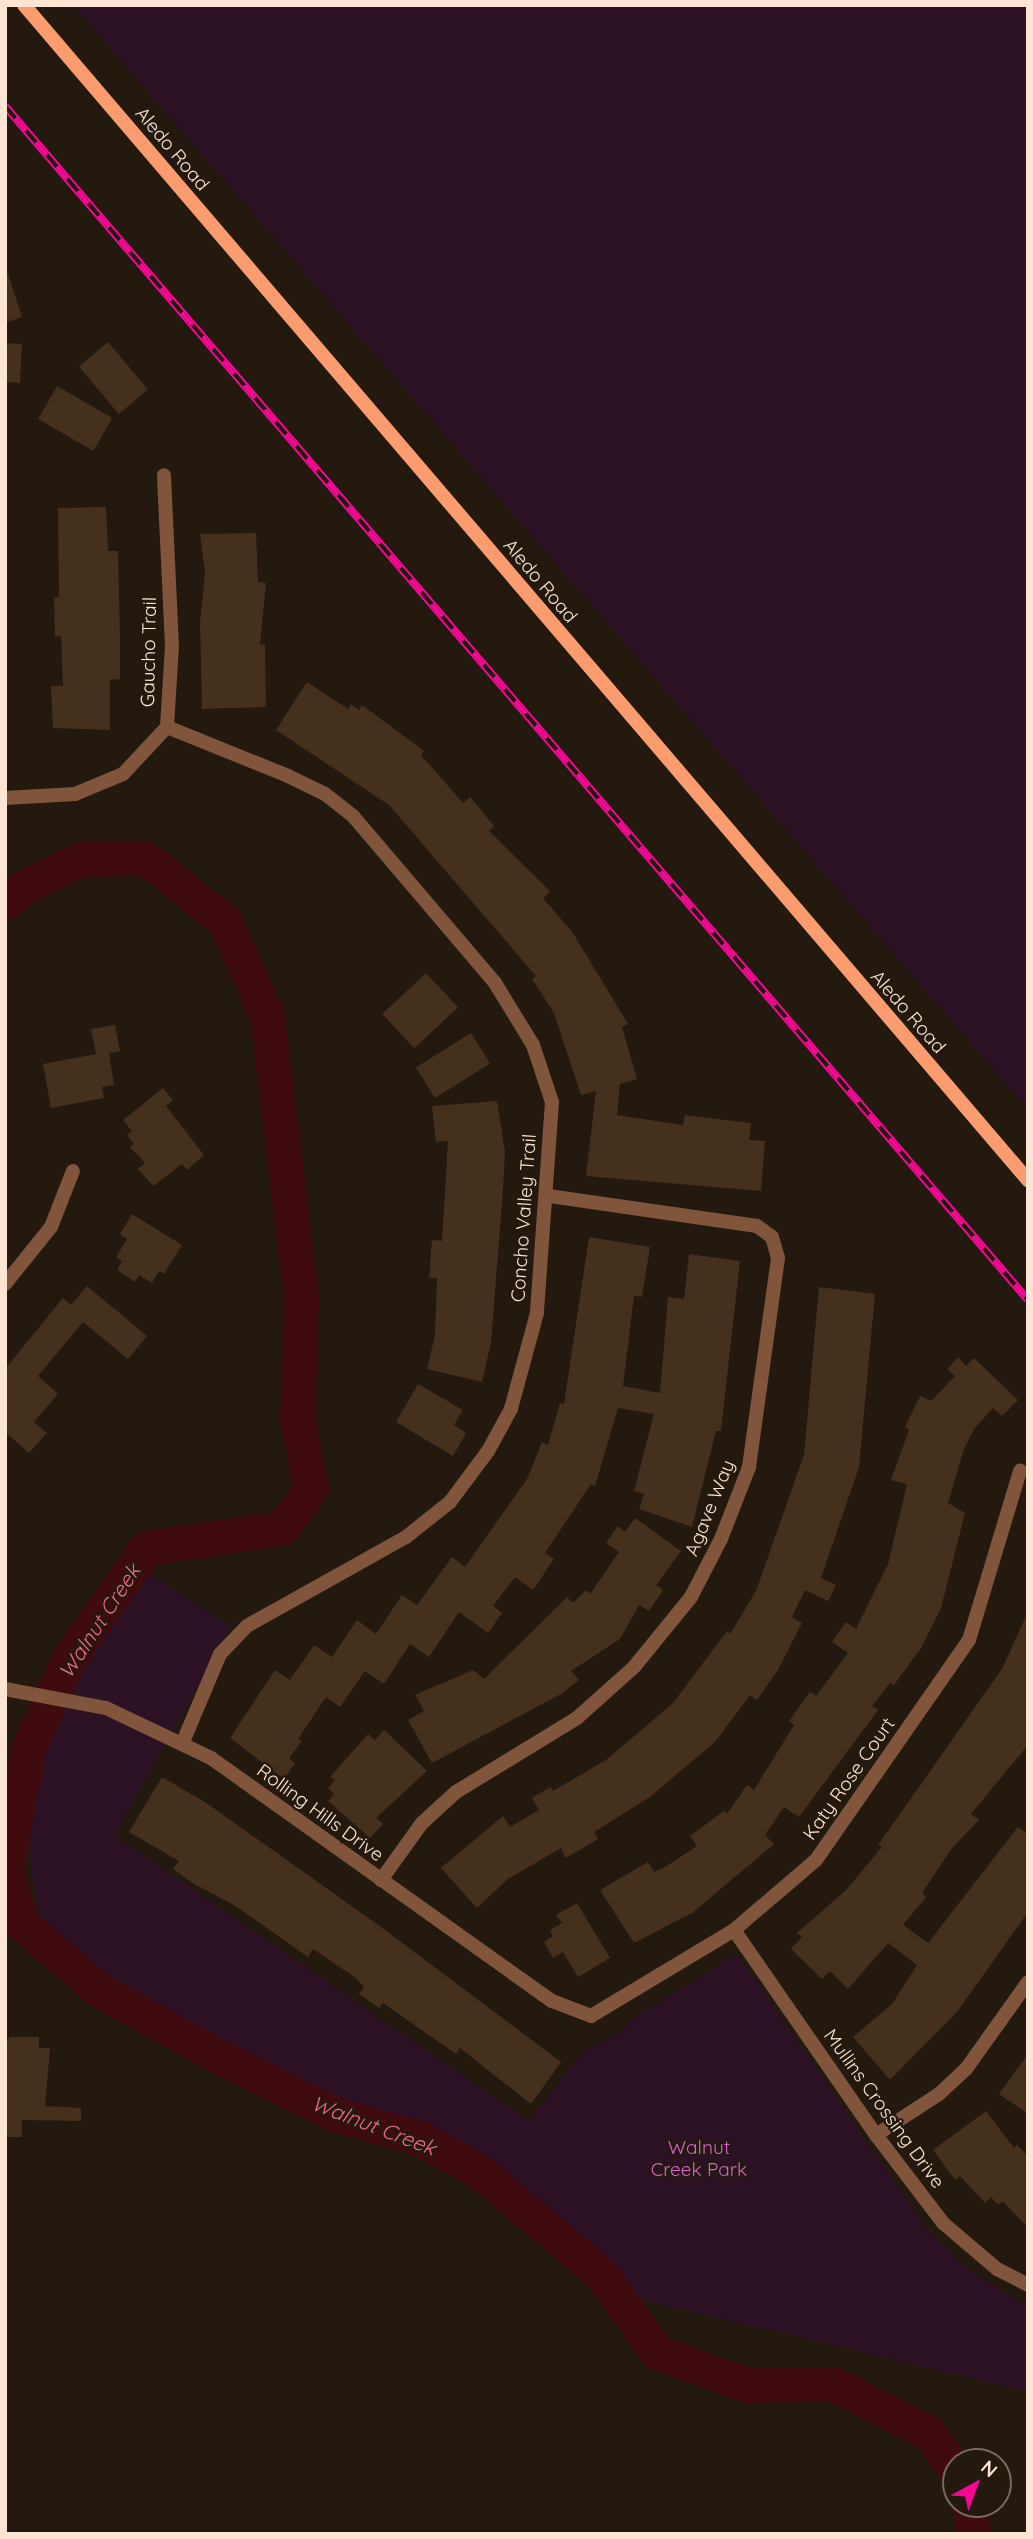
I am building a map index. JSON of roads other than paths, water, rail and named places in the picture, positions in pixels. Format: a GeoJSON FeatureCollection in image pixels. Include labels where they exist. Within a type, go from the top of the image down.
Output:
{"type":"FeatureCollection","features":[{"type":"Feature","properties":{"kind":"street","name":"Aledo Road"},"geometry":{"type":"LineString","coordinates":[[24,5],[1028,1180]]}},
{"type":"Feature","properties":{"kind":"street","name":"Gaucho Trail"},"geometry":{"type":"LineString","coordinates":[[5,798],[75,794],[123,774],[167,727],[172,646],[164,475]]}},
{"type":"Feature","properties":{"kind":"street","name":"Concho Valley Trail"},"geometry":{"type":"LineString","coordinates":[[167,727],[325,794],[353,817],[495,983],[533,1045],[552,1102],[548,1196],[537,1312],[511,1409],[488,1451],[450,1502],[406,1537],[247,1626],[220,1654],[183,1742]]}},
{"type":"Feature","properties":{"kind":"street"},"geometry":{"type":"LineString","coordinates":[[5,1284],[51,1227],[72,1171]]}},
{"type":"Feature","properties":{"kind":"street","name":"Agave Way"},"geometry":{"type":"LineString","coordinates":[[381,1880],[422,1823],[456,1791],[577,1718],[634,1667],[691,1597],[721,1539],[749,1467],[778,1258],[772,1237],[757,1226],[548,1196]]}},
{"type":"Feature","properties":{"kind":"street","name":"Katy Rose Court"},"geometry":{"type":"LineString","coordinates":[[591,2016],[734,1930],[816,1860],[969,1640],[1020,1471]]}},
{"type":"Feature","properties":{"kind":"street","name":"Rolling Hills Drive"},"geometry":{"type":"LineString","coordinates":[[5,1689],[106,1708],[183,1742],[552,2001],[591,2016]]}},
{"type":"Feature","properties":{"kind":"street","name":"Mullins Crossing Drive"},"geometry":{"type":"LineString","coordinates":[[734,1930],[876,2135],[943,2222],[997,2269],[1028,2285]]}},
{"type":"Feature","properties":{"kind":"street"},"geometry":{"type":"LineString","coordinates":[[876,2135],[939,2094],[965,2069],[1028,1982]]}},
{"type":"Feature","properties":{"kind":"waterway","name":"Walnut Creek"},"geometry":{"type":"LineString","coordinates":[[5,903],[22,888],[80,859],[145,858],[225,921],[267,1016],[301,1299],[297,1419],[311,1488],[282,1528],[146,1548],[69,1657],[28,1749],[6,1868],[21,1923],[99,1990],[218,2056],[337,2115],[420,2138],[481,2173],[600,2273],[657,2352],[747,2385],[834,2384],[929,2433],[942,2451]]}},
{"type":"Feature","properties":{"kind":"waterway","name":"Walnut Creek"},"geometry":{"type":"LineString","coordinates":[[971,2518],[974,2534]]}},
{"type":"Feature","properties":{"kind":"railway"},"geometry":{"type":"LineString","coordinates":[[5,106],[1028,1300]]}},
{"type":"Feature","properties":{"kind":"park label","name":"Walnut Creek Park"},"geometry":{"type":"Point","coordinates":[699,2159]}}]}
